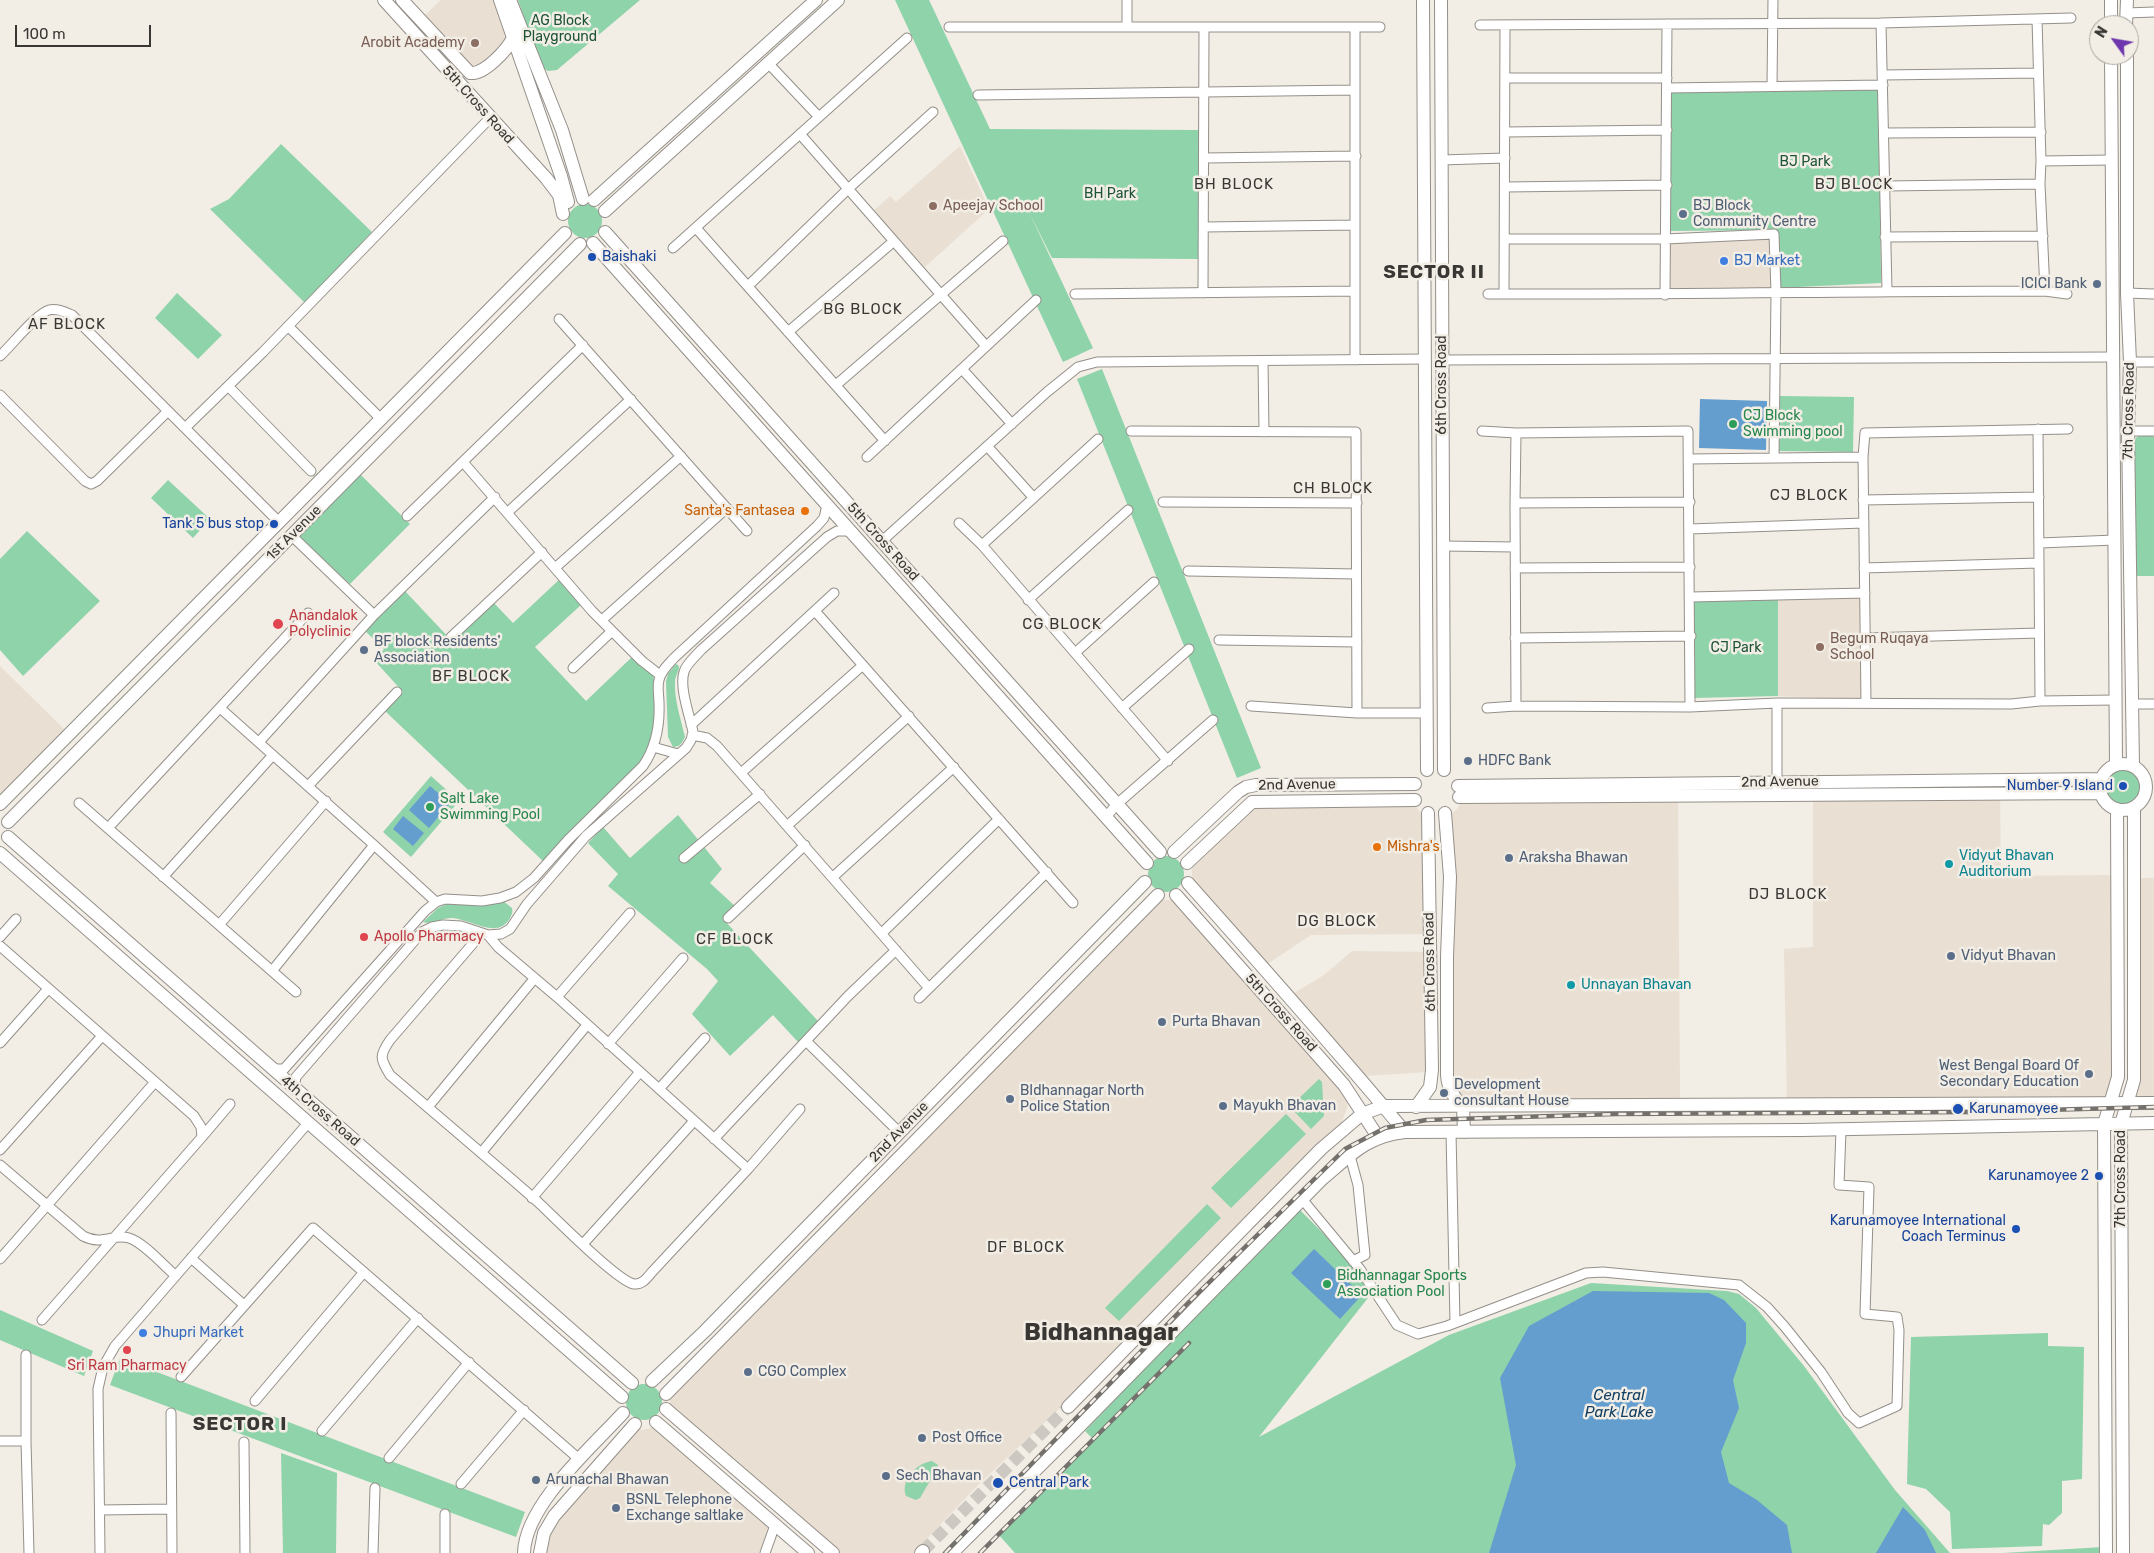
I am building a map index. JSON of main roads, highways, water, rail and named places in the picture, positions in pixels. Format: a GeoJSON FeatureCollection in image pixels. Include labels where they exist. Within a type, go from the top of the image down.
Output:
{"type":"FeatureCollection","features":[{"type":"Feature","properties":{"kind":"water","name":"CJ Block Swimming pool"},"geometry":{"type":"Polygon","coordinates":[[[1700,399],[1767,401],[1766,450],[1699,448],[1700,399]]]}},
{"type":"Feature","properties":{"kind":"water","name":"Salt Lake Swimming Pool"},"geometry":{"type":"Polygon","coordinates":[[[430,786],[450,803],[429,828],[409,810],[430,786]]]}},
{"type":"Feature","properties":{"kind":"water"},"geometry":{"type":"Polygon","coordinates":[[[403,816],[424,833],[413,846],[393,829],[403,816]]]}},
{"type":"Feature","properties":{"kind":"water","name":"Bidhannagar Sports Association Pool"},"geometry":{"type":"Polygon","coordinates":[[[1314,1249],[1362,1295],[1340,1319],[1291,1273],[1314,1249]]]}},
{"type":"Feature","properties":{"kind":"water","name":"Central Park Lake"},"geometry":{"type":"Polygon","coordinates":[[[1593,1291],[1709,1293],[1724,1300],[1746,1323],[1746,1343],[1733,1380],[1739,1408],[1721,1452],[1729,1483],[1757,1500],[1787,1525],[1792,1553],[1489,1553],[1516,1465],[1500,1378],[1529,1326],[1593,1291]]]}},
{"type":"Feature","properties":{"kind":"water"},"geometry":{"type":"Polygon","coordinates":[[[1903,1507],[1925,1530],[1936,1553],[1876,1553],[1903,1507]]]}},
{"type":"Feature","properties":{"kind":"tunnel"},"geometry":{"type":"LineString","coordinates":[[923,1551],[1068,1407]]}},
{"type":"Feature","properties":{"kind":"railway"},"geometry":{"type":"LineString","coordinates":[[945,1553],[1188,1303],[1345,1149],[1385,1128],[1426,1120],[1615,1114],[1972,1112],[2154,1107]]}},
{"type":"Feature","properties":{"kind":"railway"},"geometry":{"type":"LineString","coordinates":[[980,1553],[1189,1343]]}},
{"type":"Feature","properties":{"kind":"place","name":"Arobit Academy"},"geometry":{"type":"Point","coordinates":[475,43]}},
{"type":"Feature","properties":{"kind":"place","name":"Apeejay School"},"geometry":{"type":"Point","coordinates":[933,206]}},
{"type":"Feature","properties":{"kind":"place","name":"BJ Block Community Centre"},"geometry":{"type":"Point","coordinates":[1683,214]}},
{"type":"Feature","properties":{"kind":"place","name":"Baishaki"},"geometry":{"type":"Point","coordinates":[592,257]}},
{"type":"Feature","properties":{"kind":"place","name":"BJ Market"},"geometry":{"type":"Point","coordinates":[1724,261]}},
{"type":"Feature","properties":{"kind":"place","name":"ICICI Bank"},"geometry":{"type":"Point","coordinates":[2097,284]}},
{"type":"Feature","properties":{"kind":"place","name":"CJ Block Swimming pool"},"geometry":{"type":"Point","coordinates":[1733,424]}},
{"type":"Feature","properties":{"kind":"place","name":"Santa's Fantasea"},"geometry":{"type":"Point","coordinates":[805,511]}},
{"type":"Feature","properties":{"kind":"place","name":"Tank 5 bus stop"},"geometry":{"type":"Point","coordinates":[274,524]}},
{"type":"Feature","properties":{"kind":"place","name":"Anandalok Polyclinic"},"geometry":{"type":"Point","coordinates":[278,624]}},
{"type":"Feature","properties":{"kind":"place","name":"Begum Ruqaya School"},"geometry":{"type":"Point","coordinates":[1820,647]}},
{"type":"Feature","properties":{"kind":"place","name":"BF block Residents' Association"},"geometry":{"type":"Point","coordinates":[364,650]}},
{"type":"Feature","properties":{"kind":"place","name":"HDFC Bank"},"geometry":{"type":"Point","coordinates":[1468,761]}},
{"type":"Feature","properties":{"kind":"place","name":"Number 9 Island"},"geometry":{"type":"Point","coordinates":[2123,786]}},
{"type":"Feature","properties":{"kind":"place","name":"Salt Lake Swimming Pool"},"geometry":{"type":"Point","coordinates":[430,807]}},
{"type":"Feature","properties":{"kind":"place","name":"Mishra's"},"geometry":{"type":"Point","coordinates":[1377,847]}},
{"type":"Feature","properties":{"kind":"place","name":"Araksha Bhawan"},"geometry":{"type":"Point","coordinates":[1509,858]}},
{"type":"Feature","properties":{"kind":"place","name":"Vidyut Bhavan Auditorium"},"geometry":{"type":"Point","coordinates":[1949,864]}},
{"type":"Feature","properties":{"kind":"place","name":"Apollo Pharmacy"},"geometry":{"type":"Point","coordinates":[364,937]}},
{"type":"Feature","properties":{"kind":"place","name":"Vidyut Bhavan"},"geometry":{"type":"Point","coordinates":[1951,956]}},
{"type":"Feature","properties":{"kind":"place","name":"Unnayan Bhavan"},"geometry":{"type":"Point","coordinates":[1571,985]}},
{"type":"Feature","properties":{"kind":"place","name":"Purta Bhavan"},"geometry":{"type":"Point","coordinates":[1162,1022]}},
{"type":"Feature","properties":{"kind":"place","name":"West Bengal Board Of Secondary Education"},"geometry":{"type":"Point","coordinates":[2089,1074]}},
{"type":"Feature","properties":{"kind":"place","name":"Development consultant House"},"geometry":{"type":"Point","coordinates":[1444,1093]}},
{"type":"Feature","properties":{"kind":"place","name":"BIdhannagar North Police Station"},"geometry":{"type":"Point","coordinates":[1010,1099]}},
{"type":"Feature","properties":{"kind":"place","name":"Mayukh Bhavan"},"geometry":{"type":"Point","coordinates":[1223,1106]}},
{"type":"Feature","properties":{"kind":"place","name":"Karunamoyee"},"geometry":{"type":"Point","coordinates":[1958,1109]}},
{"type":"Feature","properties":{"kind":"place","name":"Karunamoyee 2"},"geometry":{"type":"Point","coordinates":[2099,1176]}},
{"type":"Feature","properties":{"kind":"place","name":"Karunamoyee International Coach Terminus"},"geometry":{"type":"Point","coordinates":[2016,1229]}},
{"type":"Feature","properties":{"kind":"place","name":"Bidhannagar Sports Association Pool"},"geometry":{"type":"Point","coordinates":[1327,1284]}},
{"type":"Feature","properties":{"kind":"place","name":"Jhupri Market"},"geometry":{"type":"Point","coordinates":[143,1333]}},
{"type":"Feature","properties":{"kind":"place","name":"Sri Ram Pharmacy"},"geometry":{"type":"Point","coordinates":[127,1350]}},
{"type":"Feature","properties":{"kind":"place","name":"CGO Complex"},"geometry":{"type":"Point","coordinates":[748,1372]}},
{"type":"Feature","properties":{"kind":"place","name":"Post Office"},"geometry":{"type":"Point","coordinates":[922,1438]}},
{"type":"Feature","properties":{"kind":"place","name":"Sech Bhavan"},"geometry":{"type":"Point","coordinates":[886,1476]}},
{"type":"Feature","properties":{"kind":"place","name":"Arunachal Bhawan"},"geometry":{"type":"Point","coordinates":[536,1480]}},
{"type":"Feature","properties":{"kind":"place","name":"Central Park"},"geometry":{"type":"Point","coordinates":[998,1483]}},
{"type":"Feature","properties":{"kind":"place","name":"BSNL Telephone Exchange saltlake"},"geometry":{"type":"Point","coordinates":[616,1508]}},
{"type":"Feature","properties":{"kind":"district","name":"BH BLOCK"},"geometry":{"type":"Point","coordinates":[1234,185]}},
{"type":"Feature","properties":{"kind":"district","name":"BJ BLOCK"},"geometry":{"type":"Point","coordinates":[1854,185]}},
{"type":"Feature","properties":{"kind":"district","name":"SECTOR II"},"geometry":{"type":"Point","coordinates":[1434,273]}},
{"type":"Feature","properties":{"kind":"district","name":"BG BLOCK"},"geometry":{"type":"Point","coordinates":[863,310]}},
{"type":"Feature","properties":{"kind":"district","name":"AF BLOCK"},"geometry":{"type":"Point","coordinates":[67,325]}},
{"type":"Feature","properties":{"kind":"district","name":"CH BLOCK"},"geometry":{"type":"Point","coordinates":[1333,489]}},
{"type":"Feature","properties":{"kind":"district","name":"CJ BLOCK"},"geometry":{"type":"Point","coordinates":[1809,496]}},
{"type":"Feature","properties":{"kind":"district","name":"CG BLOCK"},"geometry":{"type":"Point","coordinates":[1062,625]}},
{"type":"Feature","properties":{"kind":"district","name":"BF BLOCK"},"geometry":{"type":"Point","coordinates":[471,677]}},
{"type":"Feature","properties":{"kind":"district","name":"DJ BLOCK"},"geometry":{"type":"Point","coordinates":[1788,895]}},
{"type":"Feature","properties":{"kind":"district","name":"DG BLOCK"},"geometry":{"type":"Point","coordinates":[1337,922]}},
{"type":"Feature","properties":{"kind":"district","name":"CF BLOCK"},"geometry":{"type":"Point","coordinates":[735,940]}},
{"type":"Feature","properties":{"kind":"district","name":"DF BLOCK"},"geometry":{"type":"Point","coordinates":[1026,1248]}},
{"type":"Feature","properties":{"kind":"district","name":"Bidhannagar"},"geometry":{"type":"Point","coordinates":[1101,1333]}},
{"type":"Feature","properties":{"kind":"district","name":"SECTOR I"},"geometry":{"type":"Point","coordinates":[240,1425]}},
{"type":"Feature","properties":{"kind":"park label","name":"AG Block Playground"},"geometry":{"type":"Point","coordinates":[560,30]}},
{"type":"Feature","properties":{"kind":"park label","name":"BJ Park"},"geometry":{"type":"Point","coordinates":[1805,162]}},
{"type":"Feature","properties":{"kind":"park label","name":"BH Park"},"geometry":{"type":"Point","coordinates":[1110,194]}},
{"type":"Feature","properties":{"kind":"park label","name":"CJ Park"},"geometry":{"type":"Point","coordinates":[1736,648]}}]}
